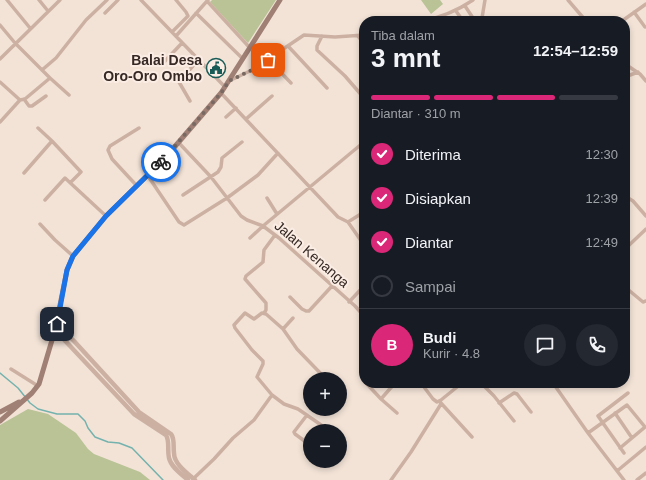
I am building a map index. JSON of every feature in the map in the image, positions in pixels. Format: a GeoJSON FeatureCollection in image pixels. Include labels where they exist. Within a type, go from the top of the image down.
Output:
{"type":"FeatureCollection","features":[{"type":"Feature","properties":{"kind":"main road"},"geometry":{"type":"LineString","coordinates":[[0,421],[38,386],[57,324],[67,270],[73,256],[106,216],[148,176],[179,143],[221,93],[280,0]]}},
{"type":"Feature","properties":{"kind":"main road"},"geometry":{"type":"LineString","coordinates":[[0,412],[25,399]]}},
{"type":"Feature","properties":{"kind":"street"},"geometry":{"type":"LineString","coordinates":[[7,0],[30,28]]}},
{"type":"Feature","properties":{"kind":"street"},"geometry":{"type":"LineString","coordinates":[[39,0],[48,11]]}},
{"type":"Feature","properties":{"kind":"street"},"geometry":{"type":"LineString","coordinates":[[0,58],[60,0]]}},
{"type":"Feature","properties":{"kind":"street"},"geometry":{"type":"LineString","coordinates":[[42,70],[56,58],[86,20],[107,0]]}},
{"type":"Feature","properties":{"kind":"street"},"geometry":{"type":"LineString","coordinates":[[104,13],[118,0]]}},
{"type":"Feature","properties":{"kind":"street"},"geometry":{"type":"LineString","coordinates":[[141,0],[225,88]]}},
{"type":"Feature","properties":{"kind":"street"},"geometry":{"type":"LineString","coordinates":[[172,32],[188,16],[176,0]]}},
{"type":"Feature","properties":{"kind":"street"},"geometry":{"type":"LineString","coordinates":[[441,16],[456,11],[473,0]]}},
{"type":"Feature","properties":{"kind":"street"},"geometry":{"type":"LineString","coordinates":[[482,16],[485,0]]}},
{"type":"Feature","properties":{"kind":"street"},"geometry":{"type":"LineString","coordinates":[[568,0],[582,16]]}},
{"type":"Feature","properties":{"kind":"street"},"geometry":{"type":"LineString","coordinates":[[176,36],[208,1],[250,48]]}},
{"type":"Feature","properties":{"kind":"street"},"geometry":{"type":"LineString","coordinates":[[629,16],[646,4]]}},
{"type":"Feature","properties":{"kind":"street"},"geometry":{"type":"LineString","coordinates":[[465,6],[472,16]]}},
{"type":"Feature","properties":{"kind":"street"},"geometry":{"type":"LineString","coordinates":[[456,11],[460,16]]}},
{"type":"Feature","properties":{"kind":"street"},"geometry":{"type":"LineString","coordinates":[[634,12],[645,27]]}},
{"type":"Feature","properties":{"kind":"street"},"geometry":{"type":"LineString","coordinates":[[196,14],[243,59]]}},
{"type":"Feature","properties":{"kind":"street"},"geometry":{"type":"LineString","coordinates":[[0,25],[15,43],[69,95]]}},
{"type":"Feature","properties":{"kind":"street"},"geometry":{"type":"LineString","coordinates":[[229,81],[243,75],[268,60],[304,35],[335,37],[358,36]]}},
{"type":"Feature","properties":{"kind":"street"},"geometry":{"type":"LineString","coordinates":[[322,36],[317,46],[317,50],[359,89]]}},
{"type":"Feature","properties":{"kind":"street"},"geometry":{"type":"LineString","coordinates":[[164,62],[182,43]]}},
{"type":"Feature","properties":{"kind":"street"},"geometry":{"type":"LineString","coordinates":[[288,46],[327,88]]}},
{"type":"Feature","properties":{"kind":"street"},"geometry":{"type":"LineString","coordinates":[[190,101],[179,82],[198,60]]}},
{"type":"Feature","properties":{"kind":"street"},"geometry":{"type":"LineString","coordinates":[[268,60],[291,83]]}},
{"type":"Feature","properties":{"kind":"street"},"geometry":{"type":"LineString","coordinates":[[630,67],[638,72],[646,81]]}},
{"type":"Feature","properties":{"kind":"street"},"geometry":{"type":"LineString","coordinates":[[237,69],[243,75]]}},
{"type":"Feature","properties":{"kind":"street"},"geometry":{"type":"LineString","coordinates":[[630,75],[638,72]]}},
{"type":"Feature","properties":{"kind":"street"},"geometry":{"type":"LineString","coordinates":[[0,122],[22,100],[50,78]]}},
{"type":"Feature","properties":{"kind":"street"},"geometry":{"type":"LineString","coordinates":[[0,82],[29,106],[32,106],[46,96]]}},
{"type":"Feature","properties":{"kind":"street"},"geometry":{"type":"LineString","coordinates":[[221,93],[338,217],[348,222],[359,238]]}},
{"type":"Feature","properties":{"kind":"street"},"geometry":{"type":"LineString","coordinates":[[246,119],[272,96]]}},
{"type":"Feature","properties":{"kind":"street"},"geometry":{"type":"LineString","coordinates":[[226,117],[236,108]]}},
{"type":"Feature","properties":{"kind":"street"},"geometry":{"type":"LineString","coordinates":[[38,128],[81,172],[71,182]]}},
{"type":"Feature","properties":{"kind":"street"},"geometry":{"type":"LineString","coordinates":[[137,186],[112,159],[108,150],[110,146],[139,128]]}},
{"type":"Feature","properties":{"kind":"street"},"geometry":{"type":"LineString","coordinates":[[24,173],[52,141]]}},
{"type":"Feature","properties":{"kind":"street"},"geometry":{"type":"LineString","coordinates":[[183,195],[211,177],[220,169],[222,158],[242,142]]}},
{"type":"Feature","properties":{"kind":"street","name":"Jalan Kenanga"},"geometry":{"type":"LineString","coordinates":[[179,143],[211,177],[240,216],[262,226],[275,235],[359,311]]}},
{"type":"Feature","properties":{"kind":"street"},"geometry":{"type":"LineString","coordinates":[[250,238],[262,226],[359,146]]}},
{"type":"Feature","properties":{"kind":"street"},"geometry":{"type":"LineString","coordinates":[[148,176],[179,222],[183,225],[187,224],[227,198],[262,172],[278,153]]}},
{"type":"Feature","properties":{"kind":"street"},"geometry":{"type":"LineString","coordinates":[[45,200],[64,178],[71,182],[106,216]]}},
{"type":"Feature","properties":{"kind":"street"},"geometry":{"type":"LineString","coordinates":[[267,198],[277,214]]}},
{"type":"Feature","properties":{"kind":"street"},"geometry":{"type":"LineString","coordinates":[[630,199],[646,216]]}},
{"type":"Feature","properties":{"kind":"street"},"geometry":{"type":"LineString","coordinates":[[348,222],[359,215]]}},
{"type":"Feature","properties":{"kind":"street"},"geometry":{"type":"LineString","coordinates":[[40,224],[73,256]]}},
{"type":"Feature","properties":{"kind":"street"},"geometry":{"type":"LineString","coordinates":[[630,244],[646,229]]}},
{"type":"Feature","properties":{"kind":"street"},"geometry":{"type":"LineString","coordinates":[[275,235],[264,250],[263,262],[246,276],[245,279],[266,303],[266,310],[254,319],[245,313],[234,325],[252,350],[262,359],[263,364],[257,377],[272,395],[284,404],[303,412]]}},
{"type":"Feature","properties":{"kind":"street"},"geometry":{"type":"LineString","coordinates":[[290,297],[302,309],[309,311],[332,286]]}},
{"type":"Feature","properties":{"kind":"street"},"geometry":{"type":"LineString","coordinates":[[349,302],[359,291]]}},
{"type":"Feature","properties":{"kind":"street"},"geometry":{"type":"LineString","coordinates":[[630,292],[642,302],[646,301]]}},
{"type":"Feature","properties":{"kind":"street"},"geometry":{"type":"LineString","coordinates":[[264,313],[283,329],[297,349],[319,372]]}},
{"type":"Feature","properties":{"kind":"street"},"geometry":{"type":"LineString","coordinates":[[283,329],[293,318]]}},
{"type":"Feature","properties":{"kind":"street"},"geometry":{"type":"LineString","coordinates":[[57,324],[74,341],[138,414],[171,434],[176,461],[194,479],[233,438],[254,420],[272,395]]}},
{"type":"Feature","properties":{"kind":"street"},"geometry":{"type":"LineString","coordinates":[[55,330],[138,414],[166,436],[168,441],[168,456],[170,462],[188,480]]}},
{"type":"Feature","properties":{"kind":"street"},"geometry":{"type":"LineString","coordinates":[[11,369],[38,386]]}},
{"type":"Feature","properties":{"kind":"street"},"geometry":{"type":"LineString","coordinates":[[371,388],[397,413]]}},
{"type":"Feature","properties":{"kind":"street"},"geometry":{"type":"LineString","coordinates":[[382,399],[391,388]]}},
{"type":"Feature","properties":{"kind":"street"},"geometry":{"type":"LineString","coordinates":[[425,388],[433,399],[440,403],[472,437]]}},
{"type":"Feature","properties":{"kind":"street"},"geometry":{"type":"LineString","coordinates":[[391,480],[411,452],[440,403],[456,388]]}},
{"type":"Feature","properties":{"kind":"street"},"geometry":{"type":"LineString","coordinates":[[485,388],[514,421]]}},
{"type":"Feature","properties":{"kind":"street"},"geometry":{"type":"LineString","coordinates":[[556,388],[588,433],[624,480]]}},
{"type":"Feature","properties":{"kind":"street"},"geometry":{"type":"LineString","coordinates":[[499,403],[514,393],[517,394],[531,412]]}},
{"type":"Feature","properties":{"kind":"street"},"geometry":{"type":"LineString","coordinates":[[624,453],[598,417],[599,414],[628,393]]}},
{"type":"Feature","properties":{"kind":"street"},"geometry":{"type":"LineString","coordinates":[[588,433],[627,405],[644,425],[644,428],[620,448]]}},
{"type":"Feature","properties":{"kind":"street"},"geometry":{"type":"LineString","coordinates":[[615,414],[632,438]]}},
{"type":"Feature","properties":{"kind":"street"},"geometry":{"type":"LineString","coordinates":[[303,440],[294,432],[306,416]]}},
{"type":"Feature","properties":{"kind":"street"},"geometry":{"type":"LineString","coordinates":[[308,416],[320,424]]}},
{"type":"Feature","properties":{"kind":"street"},"geometry":{"type":"LineString","coordinates":[[617,471],[646,447]]}},
{"type":"Feature","properties":{"kind":"street"},"geometry":{"type":"LineString","coordinates":[[637,480],[646,473]]}},
{"type":"Feature","properties":{"kind":"green space"},"geometry":{"type":"Polygon","coordinates":[[[212,0],[276,0],[248,43],[210,2],[212,0]]]}},
{"type":"Feature","properties":{"kind":"green space"},"geometry":{"type":"Polygon","coordinates":[[[421,0],[440,0],[443,4],[431,14],[421,0]]]}},
{"type":"Feature","properties":{"kind":"green space"},"geometry":{"type":"Polygon","coordinates":[[[28,409],[48,414],[76,433],[88,449],[94,454],[140,472],[150,480],[0,480],[0,425],[28,409]]]}},
{"type":"Feature","properties":{"kind":"waterway"},"geometry":{"type":"LineString","coordinates":[[0,373],[18,388],[30,403],[38,409],[57,414],[78,414],[85,421],[95,437],[132,448],[163,480]]}},
{"type":"Feature","properties":{"kind":"way so far"},"geometry":{"type":"LineString","coordinates":[[161,162],[221,93],[229,81],[238,78],[268,60]]}},
{"type":"Feature","properties":{"kind":"place","name":"Balai Desa Oro-Oro Ombo"},"geometry":{"type":"Point","coordinates":[216,68]}},
{"type":"Feature","properties":{"kind":"route"},"geometry":{"type":"LineString","coordinates":[[57,324],[62,288],[73,256],[106,216],[161,162]]}}]}
